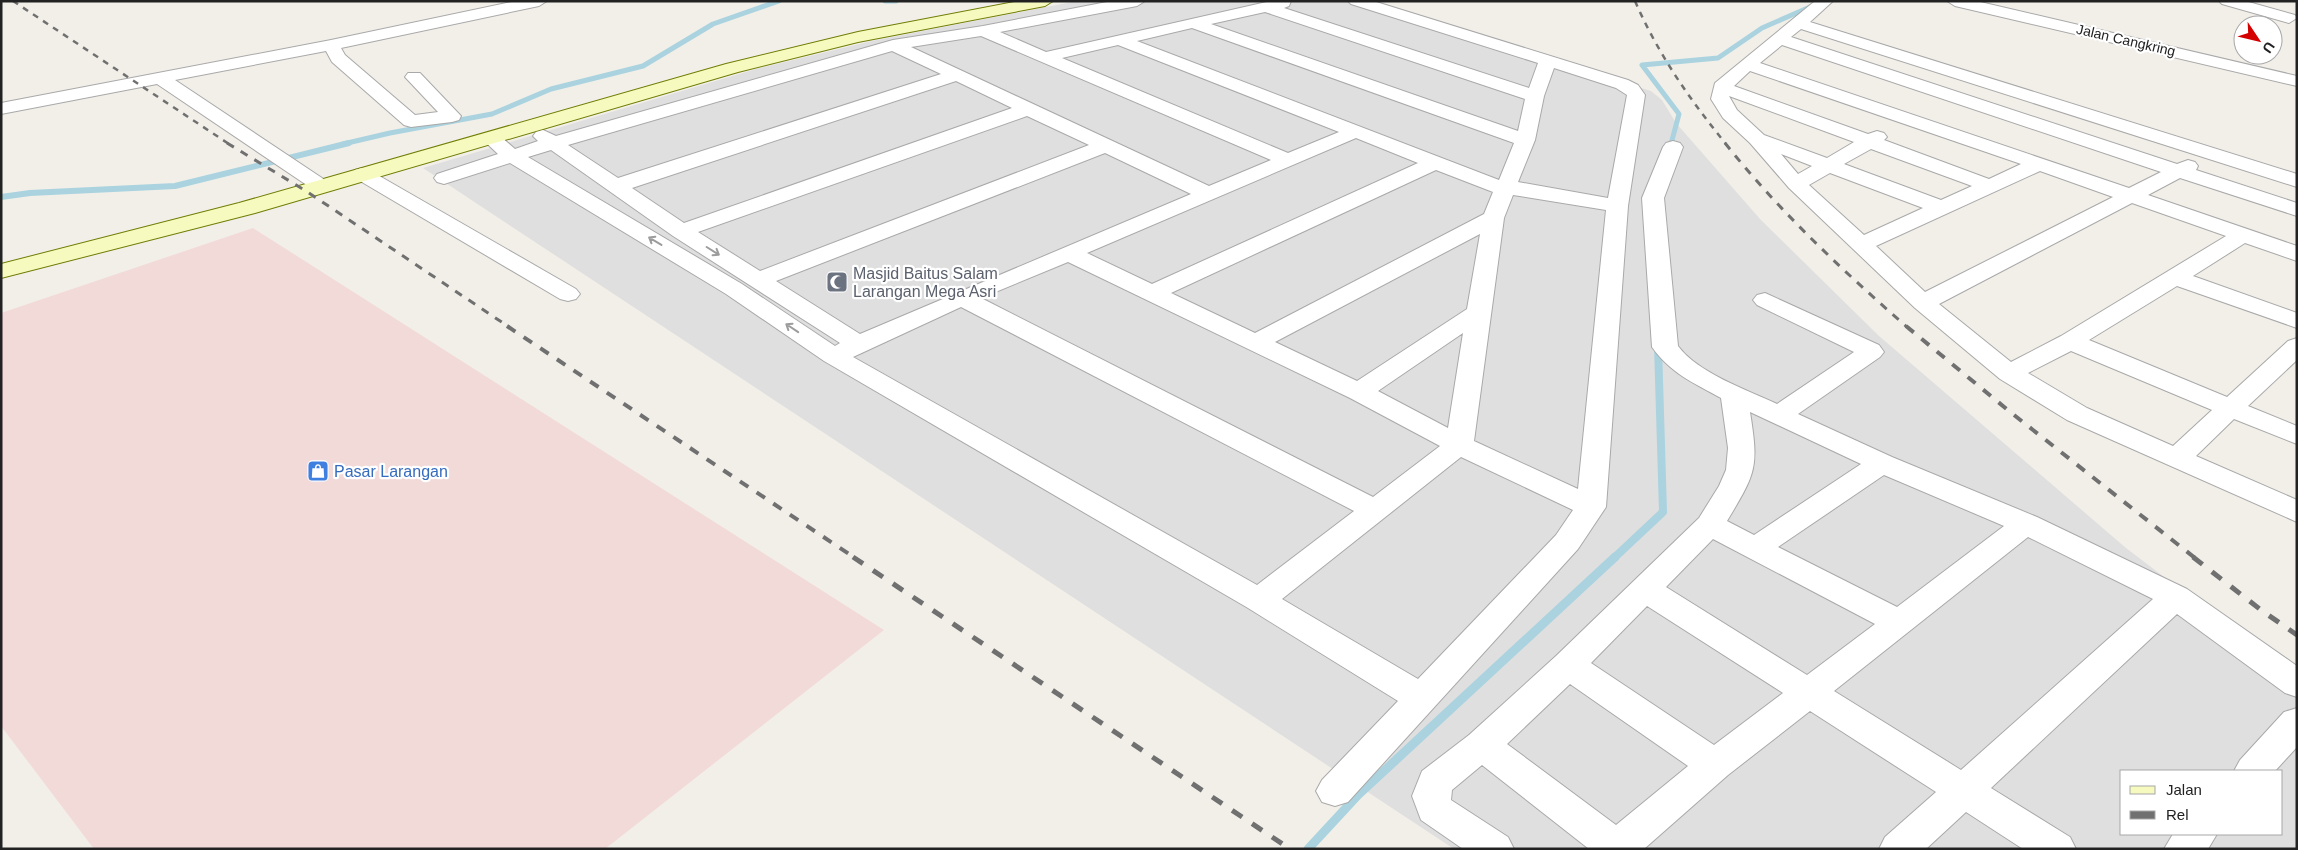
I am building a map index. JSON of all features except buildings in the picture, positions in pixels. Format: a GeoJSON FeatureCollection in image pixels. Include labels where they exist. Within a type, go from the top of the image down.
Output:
{"type":"FeatureCollection","features":[{"type":"Feature","properties":{"kind":"main road"},"geometry":{"type":"LineString","coordinates":[[1,271],[238,210],[771,58],[858,37],[1045,1]]}},
{"type":"Feature","properties":{"kind":"street"},"geometry":{"type":"LineString","coordinates":[[1,109],[161,80],[539,1]]}},
{"type":"Feature","properties":{"kind":"street"},"geometry":{"type":"LineString","coordinates":[[444,178],[512,156],[893,45],[983,31],[1137,1]]}},
{"type":"Feature","properties":{"kind":"street"},"geometry":{"type":"LineString","coordinates":[[1044,57],[1293,1]]}},
{"type":"Feature","properties":{"kind":"street"},"geometry":{"type":"LineString","coordinates":[[1334,791],[1567,542],[1591,507],[1617,206],[1636,95],[1622,84],[1356,1]]}},
{"type":"Feature","properties":{"kind":"street"},"geometry":{"type":"LineString","coordinates":[[1825,1],[1721,87],[1720,99],[1730,114],[1757,139],[1796,184],[1863,244],[1923,303],[2009,373],[2077,414],[2178,457],[2297,512]]}},
{"type":"Feature","properties":{"kind":"street","name":"Jalan Cangkring"},"geometry":{"type":"LineString","coordinates":[[1955,1],[2297,81]]}},
{"type":"Feature","properties":{"kind":"street"},"geometry":{"type":"LineString","coordinates":[[2227,1],[2293,11]]}},
{"type":"Feature","properties":{"kind":"street"},"geometry":{"type":"LineString","coordinates":[[2285,1],[2293,11]]}},
{"type":"Feature","properties":{"kind":"street"},"geometry":{"type":"LineString","coordinates":[[1266,7],[1536,96]]}},
{"type":"Feature","properties":{"kind":"street"},"geometry":{"type":"LineString","coordinates":[[1192,23],[1526,140]]}},
{"type":"Feature","properties":{"kind":"street"},"geometry":{"type":"LineString","coordinates":[[1798,23],[2297,181]]}},
{"type":"Feature","properties":{"kind":"street"},"geometry":{"type":"LineString","coordinates":[[983,31],[1287,160]]}},
{"type":"Feature","properties":{"kind":"street"},"geometry":{"type":"LineString","coordinates":[[1781,39],[2297,210]]}},
{"type":"Feature","properties":{"kind":"street"},"geometry":{"type":"LineString","coordinates":[[1117,40],[1434,163],[1507,188],[1617,206]]}},
{"type":"Feature","properties":{"kind":"street"},"geometry":{"type":"LineString","coordinates":[[331,45],[338,58],[411,121],[453,115],[414,77]]}},
{"type":"Feature","properties":{"kind":"street"},"geometry":{"type":"LineString","coordinates":[[893,45],[1208,194]]}},
{"type":"Feature","properties":{"kind":"street"},"geometry":{"type":"LineString","coordinates":[[1259,600],[1459,445],[1493,218],[1526,140],[1536,96],[1548,60]]}},
{"type":"Feature","properties":{"kind":"street"},"geometry":{"type":"LineString","coordinates":[[1748,65],[1911,119],[2297,254]]}},
{"type":"Feature","properties":{"kind":"street"},"geometry":{"type":"LineString","coordinates":[[616,186],[957,75]]}},
{"type":"Feature","properties":{"kind":"street"},"geometry":{"type":"LineString","coordinates":[[161,80],[321,186]]}},
{"type":"Feature","properties":{"kind":"street"},"geometry":{"type":"LineString","coordinates":[[1796,184],[1867,142],[1980,81]]}},
{"type":"Feature","properties":{"kind":"street"},"geometry":{"type":"LineString","coordinates":[[1721,87],[1990,186]]}},
{"type":"Feature","properties":{"kind":"street"},"geometry":{"type":"LineString","coordinates":[[681,231],[1028,109]]}},
{"type":"Feature","properties":{"kind":"street"},"geometry":{"type":"LineString","coordinates":[[532,127],[553,144],[681,231],[759,280],[845,350]]}},
{"type":"Feature","properties":{"kind":"street"},"geometry":{"type":"LineString","coordinates":[[845,350],[962,298],[1355,132]]}},
{"type":"Feature","properties":{"kind":"street"},"geometry":{"type":"LineString","coordinates":[[492,139],[512,156],[734,289],[845,350],[1421,698]]}},
{"type":"Feature","properties":{"kind":"street"},"geometry":{"type":"LineString","coordinates":[[1757,139],[1942,208]]}},
{"type":"Feature","properties":{"kind":"street"},"geometry":{"type":"LineString","coordinates":[[759,280],[1105,146]]}},
{"type":"Feature","properties":{"kind":"street"},"geometry":{"type":"LineString","coordinates":[[1673,147],[1653,198],[1665,347],[1672,358],[1684,367],[1734,394],[1882,463],[2026,524],[2176,597],[2297,684]]}},
{"type":"Feature","properties":{"kind":"street"},"geometry":{"type":"LineString","coordinates":[[1923,303],[2130,197],[2178,170],[2216,155]]}},
{"type":"Feature","properties":{"kind":"street"},"geometry":{"type":"LineString","coordinates":[[1151,293],[1434,163]]}},
{"type":"Feature","properties":{"kind":"street"},"geometry":{"type":"LineString","coordinates":[[1863,244],[2038,164]]}},
{"type":"Feature","properties":{"kind":"street"},"geometry":{"type":"LineString","coordinates":[[362,174],[568,294]]}},
{"type":"Feature","properties":{"kind":"street"},"geometry":{"type":"LineString","coordinates":[[607,213],[640,202]]}},
{"type":"Feature","properties":{"kind":"street"},"geometry":{"type":"LineString","coordinates":[[1255,343],[1493,218]]}},
{"type":"Feature","properties":{"kind":"street"},"geometry":{"type":"LineString","coordinates":[[2009,373],[2070,341],[2177,278],[2242,236]]}},
{"type":"Feature","properties":{"kind":"street"},"geometry":{"type":"LineString","coordinates":[[1068,253],[1359,392],[1459,445],[1591,507]]}},
{"type":"Feature","properties":{"kind":"street"},"geometry":{"type":"LineString","coordinates":[[2177,278],[2297,320]]}},
{"type":"Feature","properties":{"kind":"street"},"geometry":{"type":"LineString","coordinates":[[962,298],[1375,510]]}},
{"type":"Feature","properties":{"kind":"street"},"geometry":{"type":"LineString","coordinates":[[1765,300],[1870,350],[1870,352],[1780,414]]}},
{"type":"Feature","properties":{"kind":"street"},"geometry":{"type":"LineString","coordinates":[[1359,392],[1480,311]]}},
{"type":"Feature","properties":{"kind":"street"},"geometry":{"type":"LineString","coordinates":[[2070,341],[2230,410],[2297,436]]}},
{"type":"Feature","properties":{"kind":"street"},"geometry":{"type":"LineString","coordinates":[[2178,457],[2297,346]]}},
{"type":"Feature","properties":{"kind":"street"},"geometry":{"type":"LineString","coordinates":[[1494,849],[1435,809],[1431,796],[1435,782],[1482,745],[1568,665],[1710,525],[1734,486],[1740,470],[1742,448],[1734,394]]}},
{"type":"Feature","properties":{"kind":"street"},"geometry":{"type":"LineString","coordinates":[[1754,549],[1882,463]]}},
{"type":"Feature","properties":{"kind":"street"},"geometry":{"type":"LineString","coordinates":[[1482,745],[1617,848],[1715,765],[1810,692],[1897,621],[2026,524]]}},
{"type":"Feature","properties":{"kind":"street"},"geometry":{"type":"LineString","coordinates":[[1710,525],[1897,621]]}},
{"type":"Feature","properties":{"kind":"street"},"geometry":{"type":"LineString","coordinates":[[1646,590],[2056,849]]}},
{"type":"Feature","properties":{"kind":"street"},"geometry":{"type":"LineString","coordinates":[[1899,849],[1962,789],[2176,597]]}},
{"type":"Feature","properties":{"kind":"street"},"geometry":{"type":"LineString","coordinates":[[1568,665],[1715,765]]}},
{"type":"Feature","properties":{"kind":"street"},"geometry":{"type":"LineString","coordinates":[[2254,770],[2297,722]]}},
{"type":"Feature","properties":{"kind":"street"},"geometry":{"type":"LineString","coordinates":[[2184,849],[2196,835]]}},
{"type":"Feature","properties":{"kind":"shaded area"},"geometry":{"type":"Polygon","coordinates":[[[1077,1],[1356,1],[1651,91],[1662,100],[1676,123],[1760,219],[1879,336],[2126,548],[2297,678],[2297,849],[1454,849],[423,168],[756,69],[872,41],[1077,1]]]}},
{"type":"Feature","properties":{"kind":"shaded area","name":"Pasar Larangan"},"geometry":{"type":"Polygon","coordinates":[[[253,228],[884,630],[605,849],[94,849],[1,726],[1,313],[253,228]]]}},
{"type":"Feature","properties":{"kind":"waterway"},"geometry":{"type":"LineString","coordinates":[[343,144],[390,133],[492,114],[551,89],[643,66],[713,24],[779,1]]}},
{"type":"Feature","properties":{"kind":"waterway"},"geometry":{"type":"LineString","coordinates":[[885,1],[896,1]]}},
{"type":"Feature","properties":{"kind":"waterway"},"geometry":{"type":"LineString","coordinates":[[1671,144],[1679,114],[1642,65],[1718,58],[1762,28],[1810,7]]}},
{"type":"Feature","properties":{"kind":"waterway"},"geometry":{"type":"LineString","coordinates":[[1,197],[30,193],[175,186],[349,143]]}},
{"type":"Feature","properties":{"kind":"waterway"},"geometry":{"type":"LineString","coordinates":[[1669,150],[1671,143]]}},
{"type":"Feature","properties":{"kind":"waterway"},"geometry":{"type":"LineString","coordinates":[[1614,558],[1663,512],[1658,346]]}},
{"type":"Feature","properties":{"kind":"waterway"},"geometry":{"type":"LineString","coordinates":[[1308,849],[1358,795],[1615,557]]}},
{"type":"Feature","properties":{"kind":"railway"},"geometry":{"type":"LineString","coordinates":[[13,1],[229,144]]}},
{"type":"Feature","properties":{"kind":"railway"},"geometry":{"type":"LineString","coordinates":[[1635,1],[1664,58],[1700,111],[1726,144]]}},
{"type":"Feature","properties":{"kind":"railway"},"geometry":{"type":"LineString","coordinates":[[227,143],[306,191],[509,327]]}},
{"type":"Feature","properties":{"kind":"railway"},"geometry":{"type":"LineString","coordinates":[[1725,143],[1789,216],[1859,284],[1907,327]]}},
{"type":"Feature","properties":{"kind":"railway"},"geometry":{"type":"LineString","coordinates":[[507,326],[855,558]]}},
{"type":"Feature","properties":{"kind":"railway"},"geometry":{"type":"LineString","coordinates":[[1906,326],[2009,411],[2195,558]]}},
{"type":"Feature","properties":{"kind":"railway"},"geometry":{"type":"LineString","coordinates":[[853,557],[1290,849]]}},
{"type":"Feature","properties":{"kind":"railway"},"geometry":{"type":"LineString","coordinates":[[2193,557],[2261,610],[2297,635]]}},
{"type":"Feature","properties":{"kind":"place","name":"Masjid Baitus Salam Larangan Mega Asri"},"geometry":{"type":"Point","coordinates":[837,282]}},
{"type":"Feature","properties":{"kind":"place","name":"Pasar Larangan"},"geometry":{"type":"Point","coordinates":[318,471]}}]}
